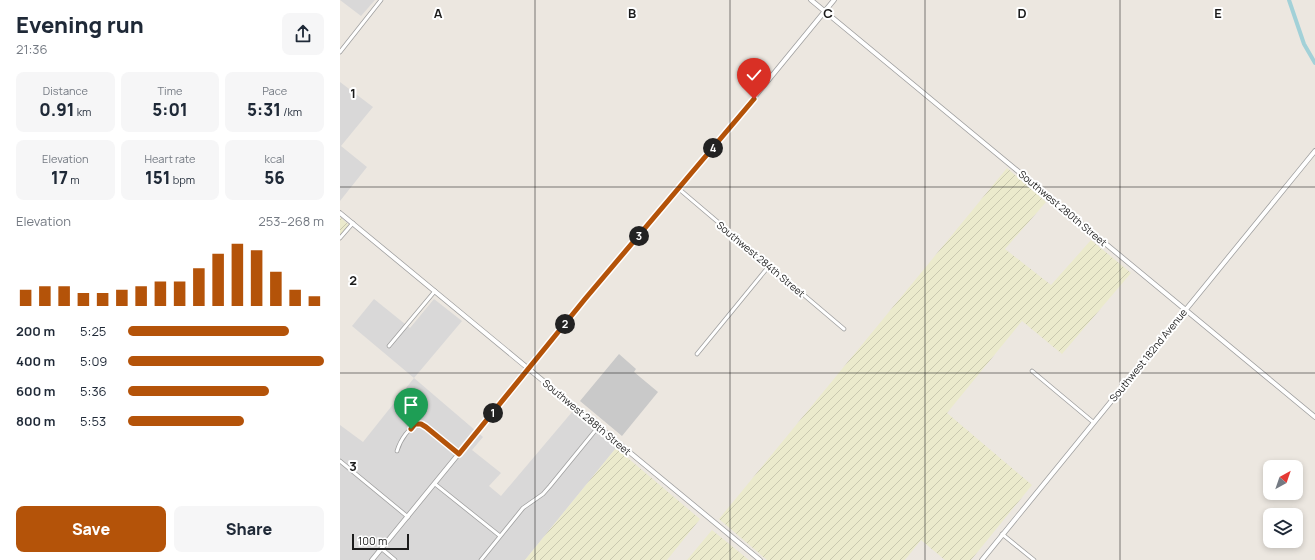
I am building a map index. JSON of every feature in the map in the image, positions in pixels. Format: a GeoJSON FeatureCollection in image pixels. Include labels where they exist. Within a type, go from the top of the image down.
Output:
{"type":"FeatureCollection","features":[{"type":"Feature","properties":{"kind":"street"},"geometry":{"type":"LineString","coordinates":[[340,52],[381,0]]}},
{"type":"Feature","properties":{"kind":"street","name":"Southwest 280th Street"},"geometry":{"type":"LineString","coordinates":[[811,0],[1315,417]]}},
{"type":"Feature","properties":{"kind":"street"},"geometry":{"type":"LineString","coordinates":[[372,560],[585,299],[679,189],[834,0]]}},
{"type":"Feature","properties":{"kind":"street","name":"Southwest 182nd Avenue"},"geometry":{"type":"LineString","coordinates":[[982,560],[1315,151]]}},
{"type":"Feature","properties":{"kind":"street","name":"Southwest 284th Street"},"geometry":{"type":"LineString","coordinates":[[679,189],[844,329]]}},
{"type":"Feature","properties":{"kind":"street","name":"Southwest 288th Street"},"geometry":{"type":"LineString","coordinates":[[340,213],[760,560]]}},
{"type":"Feature","properties":{"kind":"street"},"geometry":{"type":"LineString","coordinates":[[340,238],[353,223]]}},
{"type":"Feature","properties":{"kind":"street"},"geometry":{"type":"LineString","coordinates":[[697,354],[769,266]]}},
{"type":"Feature","properties":{"kind":"street"},"geometry":{"type":"LineString","coordinates":[[389,346],[434,291]]}},
{"type":"Feature","properties":{"kind":"street"},"geometry":{"type":"LineString","coordinates":[[1032,371],[1093,422]]}},
{"type":"Feature","properties":{"kind":"street"},"geometry":{"type":"LineString","coordinates":[[397,451],[401,441],[415,424],[421,424],[459,454]]}},
{"type":"Feature","properties":{"kind":"street"},"geometry":{"type":"LineString","coordinates":[[481,560],[523,508],[546,490],[599,426]]}},
{"type":"Feature","properties":{"kind":"street"},"geometry":{"type":"LineString","coordinates":[[340,461],[408,517]]}},
{"type":"Feature","properties":{"kind":"street"},"geometry":{"type":"LineString","coordinates":[[435,484],[500,536]]}},
{"type":"Feature","properties":{"kind":"street"},"geometry":{"type":"LineString","coordinates":[[1002,534],[1034,560]]}},
{"type":"Feature","properties":{"kind":"street"},"geometry":{"type":"LineString","coordinates":[[382,549],[395,560]]}},
{"type":"Feature","properties":{"kind":"shaded area"},"geometry":{"type":"Polygon","coordinates":[[[340,0],[375,0],[361,16],[340,0]]]}},
{"type":"Feature","properties":{"kind":"shaded area"},"geometry":{"type":"Polygon","coordinates":[[[340,82],[373,107],[341,146],[367,167],[340,201],[340,82]]]}},
{"type":"Feature","properties":{"kind":"shaded area"},"geometry":{"type":"Polygon","coordinates":[[[374,299],[410,328],[434,299],[462,321],[414,378],[352,326],[374,299]]]}},
{"type":"Feature","properties":{"kind":"shaded area"},"geometry":{"type":"Polygon","coordinates":[[[619,354],[636,369],[634,372],[658,392],[622,436],[580,401],[619,354]]]}},
{"type":"Feature","properties":{"kind":"shaded area"},"geometry":{"type":"Polygon","coordinates":[[[414,378],[483,437],[472,450],[501,473],[489,486],[501,496],[572,412],[616,448],[525,560],[340,560],[340,425],[363,442],[414,378]]]}},
{"type":"Feature","properties":{"kind":"green space"},"geometry":{"type":"Polygon","coordinates":[[[1007,168],[1046,202],[1005,249],[1051,285],[1091,240],[1131,273],[1062,354],[1022,321],[947,413],[1032,485],[971,560],[945,560],[921,540],[905,560],[767,560],[719,519],[1007,168]]]}},
{"type":"Feature","properties":{"kind":"green space"},"geometry":{"type":"Polygon","coordinates":[[[340,217],[349,225],[340,236],[340,217]]]}},
{"type":"Feature","properties":{"kind":"green space"},"geometry":{"type":"Polygon","coordinates":[[[616,448],[700,519],[667,560],[525,560],[616,448]]]}},
{"type":"Feature","properties":{"kind":"green space"},"geometry":{"type":"Polygon","coordinates":[[[712,530],[749,560],[687,560],[712,530]]]}},
{"type":"Feature","properties":{"kind":"waterway"},"geometry":{"type":"LineString","coordinates":[[1289,0],[1304,44],[1315,63]]}},
{"type":"Feature","properties":{"kind":"route"},"geometry":{"type":"LineString","coordinates":[[411,429],[415,424],[423,425],[459,454],[509,395],[585,299],[754,99]]}}]}
